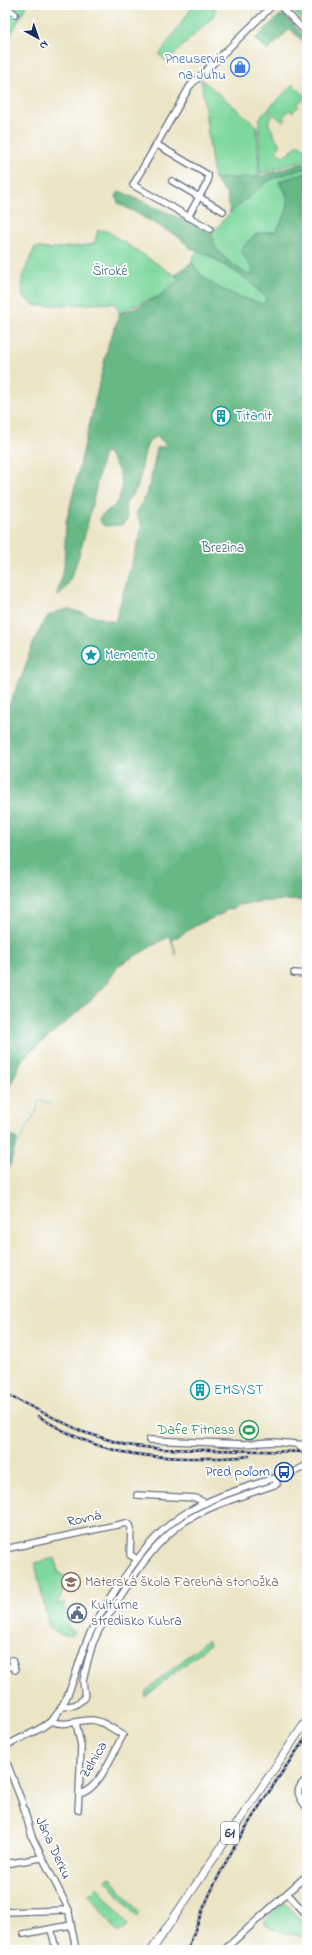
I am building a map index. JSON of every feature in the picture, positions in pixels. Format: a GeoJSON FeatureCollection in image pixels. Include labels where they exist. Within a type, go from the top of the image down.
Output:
{"type":"FeatureCollection","features":[{"type":"Feature","properties":{"kind":"main road","name":"61"},"geometry":{"type":"LineString","coordinates":[[152,1950],[307,1720]]}},
{"type":"Feature","properties":{"kind":"street"},"geometry":{"type":"LineString","coordinates":[[210,230],[133,185],[190,86],[273,5]]}},
{"type":"Feature","properties":{"kind":"street"},"geometry":{"type":"LineString","coordinates":[[279,5],[307,33]]}},
{"type":"Feature","properties":{"kind":"street"},"geometry":{"type":"LineString","coordinates":[[5,6],[15,14]]}},
{"type":"Feature","properties":{"kind":"street"},"geometry":{"type":"LineString","coordinates":[[156,144],[208,175],[208,181],[188,217]]}},
{"type":"Feature","properties":{"kind":"street"},"geometry":{"type":"LineString","coordinates":[[172,180],[223,211]]}},
{"type":"Feature","properties":{"kind":"street"},"geometry":{"type":"LineString","coordinates":[[294,973],[307,974]]}},
{"type":"Feature","properties":{"kind":"street"},"geometry":{"type":"LineString","coordinates":[[149,1440],[243,1444],[274,1442],[299,1446],[307,1445]]}},
{"type":"Feature","properties":{"kind":"street"},"geometry":{"type":"LineString","coordinates":[[299,1446],[307,1454]]}},
{"type":"Feature","properties":{"kind":"street"},"geometry":{"type":"LineString","coordinates":[[5,1747],[51,1721],[61,1707],[94,1626],[112,1595],[136,1559],[154,1538],[180,1517],[211,1500],[306,1466]]}},
{"type":"Feature","properties":{"kind":"street"},"geometry":{"type":"LineString","coordinates":[[61,1707],[75,1705],[83,1700],[85,1696],[83,1681],[92,1643],[119,1600],[159,1543],[184,1522],[214,1507],[278,1484],[275,1478]]}},
{"type":"Feature","properties":{"kind":"street"},"geometry":{"type":"LineString","coordinates":[[245,1489],[247,1495]]}},
{"type":"Feature","properties":{"kind":"street"},"geometry":{"type":"LineString","coordinates":[[137,1495],[196,1498],[205,1503]]}},
{"type":"Feature","properties":{"kind":"street"},"geometry":{"type":"LineString","coordinates":[[211,1500],[214,1507]]}},
{"type":"Feature","properties":{"kind":"street"},"geometry":{"type":"LineString","coordinates":[[180,1517],[184,1522]]}},
{"type":"Feature","properties":{"kind":"street","name":"Rovná"},"geometry":{"type":"LineString","coordinates":[[5,1549],[126,1523],[130,1525],[131,1528],[130,1555],[136,1559]]}},
{"type":"Feature","properties":{"kind":"street"},"geometry":{"type":"LineString","coordinates":[[154,1538],[159,1543]]}},
{"type":"Feature","properties":{"kind":"street"},"geometry":{"type":"LineString","coordinates":[[132,1567],[138,1572]]}},
{"type":"Feature","properties":{"kind":"street"},"geometry":{"type":"LineString","coordinates":[[112,1595],[119,1600]]}},
{"type":"Feature","properties":{"kind":"street"},"geometry":{"type":"LineString","coordinates":[[94,1626],[100,1630]]}},
{"type":"Feature","properties":{"kind":"street"},"geometry":{"type":"LineString","coordinates":[[81,1658],[88,1660]]}},
{"type":"Feature","properties":{"kind":"street"},"geometry":{"type":"LineString","coordinates":[[5,1668],[14,1668],[12,1660]]}},
{"type":"Feature","properties":{"kind":"street"},"geometry":{"type":"LineString","coordinates":[[74,1678],[83,1681]]}},
{"type":"Feature","properties":{"kind":"street","name":"Zelnica"},"geometry":{"type":"LineString","coordinates":[[51,1721],[58,1724],[93,1720],[102,1722],[123,1735],[96,1785],[85,1793],[79,1794],[81,1746],[76,1723]]}},
{"type":"Feature","properties":{"kind":"street","name":"Jána Derku"},"geometry":{"type":"LineString","coordinates":[[5,1758],[22,1802],[27,1825],[41,1858],[68,1910],[76,1950]]}},
{"type":"Feature","properties":{"kind":"street"},"geometry":{"type":"LineString","coordinates":[[307,1779],[300,1785],[298,1793],[299,1798],[307,1808]]}},
{"type":"Feature","properties":{"kind":"street"},"geometry":{"type":"LineString","coordinates":[[78,1810],[79,1794]]}},
{"type":"Feature","properties":{"kind":"street"},"geometry":{"type":"LineString","coordinates":[[5,1864],[41,1858]]}},
{"type":"Feature","properties":{"kind":"street"},"geometry":{"type":"LineString","coordinates":[[224,1950],[307,1875]]}},
{"type":"Feature","properties":{"kind":"street"},"geometry":{"type":"LineString","coordinates":[[287,1893],[307,1915]]}},
{"type":"Feature","properties":{"kind":"street"},"geometry":{"type":"LineString","coordinates":[[5,1912],[68,1910]]}},
{"type":"Feature","properties":{"kind":"street"},"geometry":{"type":"LineString","coordinates":[[24,1934],[72,1925]]}},
{"type":"Feature","properties":{"kind":"street"},"geometry":{"type":"LineString","coordinates":[[51,1929],[56,1950]]}},
{"type":"Feature","properties":{"kind":"green space"},"geometry":{"type":"Polygon","coordinates":[[[5,5],[27,5],[5,45],[5,5]]]}},
{"type":"Feature","properties":{"kind":"green space"},"geometry":{"type":"Polygon","coordinates":[[[194,5],[217,5],[213,17],[167,61],[159,55],[194,5]]]}},
{"type":"Feature","properties":{"kind":"green space"},"geometry":{"type":"Polygon","coordinates":[[[287,5],[307,5],[307,25],[287,5]]]}},
{"type":"Feature","properties":{"kind":"green space"},"geometry":{"type":"Polygon","coordinates":[[[284,15],[307,39],[307,45],[290,29],[268,51],[255,39],[279,16],[284,15]]]}},
{"type":"Feature","properties":{"kind":"green space"},"geometry":{"type":"Polygon","coordinates":[[[201,79],[257,126],[259,177],[214,179],[201,79]]]}},
{"type":"Feature","properties":{"kind":"green space"},"geometry":{"type":"Polygon","coordinates":[[[293,84],[304,95],[307,92],[307,97],[297,104],[299,106],[293,112],[290,110],[284,116],[286,119],[283,122],[268,109],[293,84]]]}},
{"type":"Feature","properties":{"kind":"green space"},"geometry":{"type":"Polygon","coordinates":[[[267,110],[273,116],[268,122],[276,139],[281,145],[276,151],[282,156],[290,152],[299,144],[307,151],[307,159],[260,174],[259,119],[267,110]]]}},
{"type":"Feature","properties":{"kind":"green space"},"geometry":{"type":"Polygon","coordinates":[[[307,162],[307,168],[269,180],[230,213],[227,195],[214,179],[259,177],[307,162]]]}},
{"type":"Feature","properties":{"kind":"green space"},"geometry":{"type":"Polygon","coordinates":[[[307,168],[307,173],[280,181],[280,185],[287,197],[287,208],[275,232],[263,233],[255,236],[248,241],[241,251],[253,270],[253,275],[248,275],[228,261],[212,244],[212,233],[239,204],[262,185],[283,175],[307,168]]]}},
{"type":"Feature","properties":{"kind":"green space","name":"Brezina"},"geometry":{"type":"Polygon","coordinates":[[[307,173],[307,900],[266,901],[238,905],[197,925],[172,940],[176,955],[170,936],[119,965],[105,986],[81,1009],[23,1058],[5,1096],[5,713],[23,674],[30,651],[42,625],[48,616],[68,609],[115,622],[142,527],[136,513],[141,506],[147,490],[157,448],[167,446],[157,436],[149,441],[145,451],[138,487],[126,503],[125,508],[128,520],[122,525],[104,526],[101,523],[100,517],[113,507],[118,500],[122,486],[116,465],[107,452],[103,456],[86,531],[73,573],[65,588],[58,596],[57,594],[64,568],[66,521],[109,342],[120,314],[157,298],[180,279],[175,275],[192,262],[205,278],[213,285],[223,290],[242,298],[263,304],[267,299],[248,280],[211,256],[190,248],[179,237],[118,203],[116,196],[119,192],[122,192],[212,233],[213,241],[219,253],[248,275],[252,275],[253,270],[241,251],[252,238],[259,234],[275,232],[281,223],[286,213],[288,197],[280,181],[307,173]]]}},
{"type":"Feature","properties":{"kind":"green space","name":"Široké"},"geometry":{"type":"Polygon","coordinates":[[[98,230],[107,231],[180,279],[158,297],[132,306],[119,314],[114,303],[36,306],[23,297],[22,278],[35,247],[48,249],[89,245],[95,242],[98,230]]]}},
{"type":"Feature","properties":{"kind":"green space"},"geometry":{"type":"Polygon","coordinates":[[[198,249],[248,280],[266,296],[265,302],[263,304],[232,294],[220,289],[201,276],[195,268],[192,259],[198,249]]]}},
{"type":"Feature","properties":{"kind":"green space"},"geometry":{"type":"Polygon","coordinates":[[[5,1133],[17,1139],[11,1162],[5,1176],[5,1133]]]}},
{"type":"Feature","properties":{"kind":"green space"},"geometry":{"type":"Polygon","coordinates":[[[55,1558],[58,1573],[69,1578],[57,1605],[65,1602],[67,1620],[70,1622],[67,1628],[75,1632],[72,1636],[61,1635],[49,1627],[35,1563],[55,1558]]]}},
{"type":"Feature","properties":{"kind":"green space"},"geometry":{"type":"Polygon","coordinates":[[[207,1640],[210,1644],[145,1697],[146,1691],[207,1640]]]}},
{"type":"Feature","properties":{"kind":"green space"},"geometry":{"type":"Polygon","coordinates":[[[110,1877],[140,1914],[137,1917],[106,1880],[110,1877]]]}},
{"type":"Feature","properties":{"kind":"green space"},"geometry":{"type":"Polygon","coordinates":[[[97,1887],[128,1925],[118,1933],[88,1894],[97,1887]]]}},
{"type":"Feature","properties":{"kind":"green space"},"geometry":{"type":"Polygon","coordinates":[[[284,1902],[307,1927],[307,1938],[278,1930],[263,1922],[284,1902]]]}},
{"type":"Feature","properties":{"kind":"waterway"},"geometry":{"type":"LineString","coordinates":[[13,1152],[37,1110],[39,1100],[50,1104]]}},
{"type":"Feature","properties":{"kind":"waterway"},"geometry":{"type":"LineString","coordinates":[[5,1162],[12,1154]]}},
{"type":"Feature","properties":{"kind":"railway"},"geometry":{"type":"LineString","coordinates":[[5,1394],[83,1432],[126,1445],[161,1449],[307,1452]]}},
{"type":"Feature","properties":{"kind":"railway"},"geometry":{"type":"LineString","coordinates":[[38,1416],[93,1444],[128,1453],[147,1456],[189,1458],[226,1458],[249,1456]]}},
{"type":"Feature","properties":{"kind":"railway"},"geometry":{"type":"LineString","coordinates":[[188,1950],[198,1921],[211,1892],[239,1838],[307,1736]]}},
{"type":"Feature","properties":{"kind":"place","name":"Pneuservis na Juhu"},"geometry":{"type":"Point","coordinates":[240,67]}},
{"type":"Feature","properties":{"kind":"place","name":"Titanit"},"geometry":{"type":"Point","coordinates":[221,416]}},
{"type":"Feature","properties":{"kind":"place","name":"Memento"},"geometry":{"type":"Point","coordinates":[91,655]}},
{"type":"Feature","properties":{"kind":"place","name":"EMSYST"},"geometry":{"type":"Point","coordinates":[200,1390]}},
{"type":"Feature","properties":{"kind":"place","name":"Dafe Fitness"},"geometry":{"type":"Point","coordinates":[249,1430]}},
{"type":"Feature","properties":{"kind":"place","name":"Pred poľom"},"geometry":{"type":"Point","coordinates":[284,1472]}},
{"type":"Feature","properties":{"kind":"place","name":"Materská škola Farebná stonožka"},"geometry":{"type":"Point","coordinates":[71,1582]}},
{"type":"Feature","properties":{"kind":"place","name":"Kultúrne stredisko Kubra"},"geometry":{"type":"Point","coordinates":[77,1613]}}]}
